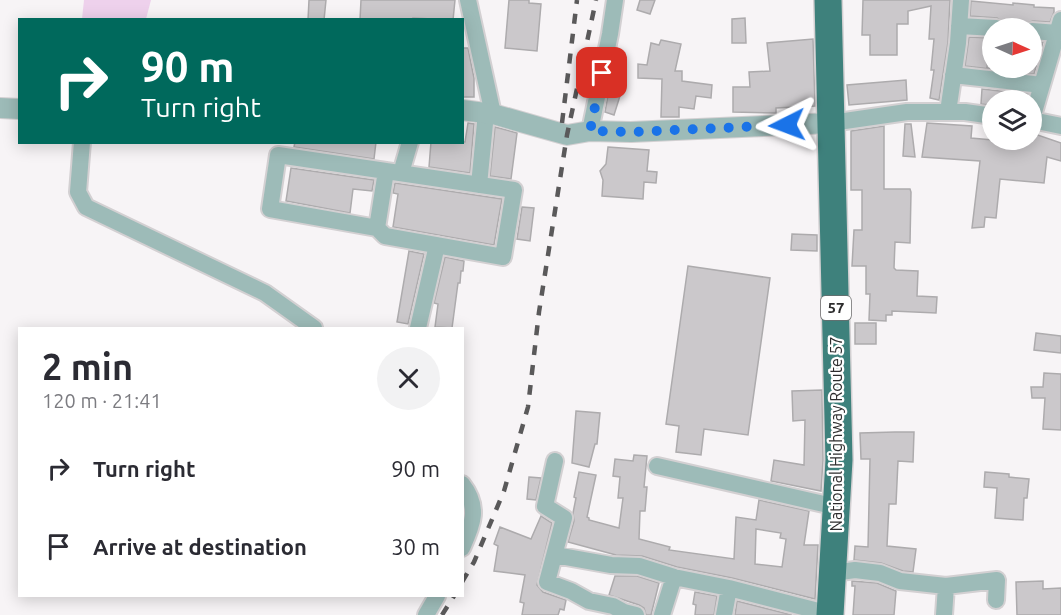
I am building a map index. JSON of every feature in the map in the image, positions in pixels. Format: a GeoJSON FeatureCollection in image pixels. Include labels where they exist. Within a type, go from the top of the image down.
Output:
{"type":"FeatureCollection","features":[{"type":"Feature","properties":{"kind":"highway","name":"National Highway Route 57"},"geometry":{"type":"LineString","coordinates":[[828,0],[838,439],[837,507],[830,614]]}},
{"type":"Feature","properties":{"kind":"street"},"geometry":{"type":"LineString","coordinates":[[468,0],[490,113],[479,185]]}},
{"type":"Feature","properties":{"kind":"street"},"geometry":{"type":"LineString","coordinates":[[590,131],[615,0]]}},
{"type":"Feature","properties":{"kind":"street"},"geometry":{"type":"LineString","coordinates":[[948,112],[961,0]]}},
{"type":"Feature","properties":{"kind":"street"},"geometry":{"type":"LineString","coordinates":[[959,26],[982,27]]}},
{"type":"Feature","properties":{"kind":"street"},"geometry":{"type":"LineString","coordinates":[[1041,90],[1059,26],[1042,29]]}},
{"type":"Feature","properties":{"kind":"street"},"geometry":{"type":"LineString","coordinates":[[953,75],[1042,85]]}},
{"type":"Feature","properties":{"kind":"street"},"geometry":{"type":"LineString","coordinates":[[0,108],[18,109]]}},
{"type":"Feature","properties":{"kind":"street"},"geometry":{"type":"LineString","coordinates":[[464,110],[490,113],[567,135],[590,131],[632,132],[831,123],[907,112],[982,115]]}},
{"type":"Feature","properties":{"kind":"street"},"geometry":{"type":"LineString","coordinates":[[1042,122],[1061,126]]}},
{"type":"Feature","properties":{"kind":"street"},"geometry":{"type":"LineString","coordinates":[[82,144],[78,192],[86,207],[265,293],[313,327]]}},
{"type":"Feature","properties":{"kind":"street"},"geometry":{"type":"LineString","coordinates":[[377,228],[394,172],[409,144]]}},
{"type":"Feature","properties":{"kind":"street"},"geometry":{"type":"LineString","coordinates":[[278,154],[479,185],[514,190],[503,257],[385,236],[377,228],[270,209],[278,154]]}},
{"type":"Feature","properties":{"kind":"street"},"geometry":{"type":"LineString","coordinates":[[418,327],[437,245]]}},
{"type":"Feature","properties":{"kind":"street"},"geometry":{"type":"LineString","coordinates":[[555,461],[545,506],[564,518],[547,582],[589,601],[613,606],[636,615]]}},
{"type":"Feature","properties":{"kind":"street"},"geometry":{"type":"LineString","coordinates":[[657,466],[837,507]]}},
{"type":"Feature","properties":{"kind":"street"},"geometry":{"type":"LineString","coordinates":[[464,487],[473,507],[473,526],[464,544]]}},
{"type":"Feature","properties":{"kind":"street"},"geometry":{"type":"LineString","coordinates":[[555,555],[611,565],[639,566],[674,578],[729,588],[830,614]]}},
{"type":"Feature","properties":{"kind":"street"},"geometry":{"type":"LineString","coordinates":[[833,573],[855,570],[880,573],[900,581],[946,586],[997,580],[996,600]]}},
{"type":"Feature","properties":{"kind":"street"},"geometry":{"type":"LineString","coordinates":[[662,615],[674,578]]}},
{"type":"Feature","properties":{"kind":"street"},"geometry":{"type":"LineString","coordinates":[[944,615],[946,586]]}},
{"type":"Feature","properties":{"kind":"street"},"geometry":{"type":"LineString","coordinates":[[724,615],[729,588]]}},
{"type":"Feature","properties":{"kind":"street"},"geometry":{"type":"LineString","coordinates":[[426,615],[436,597]]}},
{"type":"Feature","properties":{"kind":"shaded area"},"geometry":{"type":"Polygon","coordinates":[[[84,0],[151,0],[146,18],[82,18],[84,0]]]}},
{"type":"Feature","properties":{"kind":"building"},"geometry":{"type":"Polygon","coordinates":[[[309,0],[326,0],[324,18],[308,18],[309,0]]]}},
{"type":"Feature","properties":{"kind":"building"},"geometry":{"type":"Polygon","coordinates":[[[361,0],[455,0],[453,18],[360,18],[361,0]]]}},
{"type":"Feature","properties":{"kind":"building"},"geometry":{"type":"Polygon","coordinates":[[[509,0],[529,0],[529,3],[541,4],[537,51],[505,48],[509,0]]]}},
{"type":"Feature","properties":{"kind":"building"},"geometry":{"type":"Polygon","coordinates":[[[640,0],[655,0],[650,14],[637,10],[640,0]]]}},
{"type":"Feature","properties":{"kind":"building"},"geometry":{"type":"Polygon","coordinates":[[[863,0],[950,0],[948,42],[939,100],[930,98],[934,70],[931,70],[934,39],[929,39],[931,6],[908,11],[908,24],[897,24],[897,55],[870,55],[870,35],[862,35],[863,0]]]}},
{"type":"Feature","properties":{"kind":"building"},"geometry":{"type":"Polygon","coordinates":[[[971,1],[1054,8],[1050,22],[1042,22],[1042,18],[970,16],[971,1]]]}},
{"type":"Feature","properties":{"kind":"building"},"geometry":{"type":"Polygon","coordinates":[[[745,18],[746,43],[732,43],[732,19],[745,18]]]}},
{"type":"Feature","properties":{"kind":"building"},"geometry":{"type":"Polygon","coordinates":[[[969,37],[982,38],[982,68],[965,66],[969,37]]]}},
{"type":"Feature","properties":{"kind":"building"},"geometry":{"type":"Polygon","coordinates":[[[813,39],[815,106],[776,108],[776,113],[733,112],[733,87],[750,87],[749,72],[770,71],[767,43],[813,39]]]}},
{"type":"Feature","properties":{"kind":"building"},"geometry":{"type":"Polygon","coordinates":[[[661,40],[681,44],[675,71],[682,71],[682,81],[712,85],[711,98],[696,96],[694,109],[679,107],[679,117],[661,117],[662,79],[638,78],[638,64],[647,65],[651,43],[659,45],[661,40]]]}},
{"type":"Feature","properties":{"kind":"building"},"geometry":{"type":"Polygon","coordinates":[[[464,48],[468,48],[474,78],[474,97],[464,97],[464,48]]]}},
{"type":"Feature","properties":{"kind":"building"},"geometry":{"type":"Polygon","coordinates":[[[611,79],[624,83],[614,115],[605,112],[611,79]]]}},
{"type":"Feature","properties":{"kind":"building"},"geometry":{"type":"Polygon","coordinates":[[[906,80],[907,100],[849,105],[847,85],[906,80]]]}},
{"type":"Feature","properties":{"kind":"building"},"geometry":{"type":"Polygon","coordinates":[[[468,123],[474,124],[470,173],[429,167],[431,144],[464,144],[468,123]]]}},
{"type":"Feature","properties":{"kind":"building"},"geometry":{"type":"Polygon","coordinates":[[[927,123],[972,126],[971,138],[982,139],[982,150],[1042,150],[1042,136],[1061,143],[1061,161],[1047,157],[1044,183],[1000,179],[996,218],[985,217],[984,227],[972,228],[980,161],[922,157],[927,123]]]}},
{"type":"Feature","properties":{"kind":"building"},"geometry":{"type":"Polygon","coordinates":[[[905,124],[911,124],[915,157],[903,156],[905,124]]]}},
{"type":"Feature","properties":{"kind":"building"},"geometry":{"type":"Polygon","coordinates":[[[884,126],[884,189],[910,189],[911,192],[910,243],[895,242],[894,268],[918,271],[917,296],[937,297],[936,313],[892,311],[892,315],[886,315],[886,321],[869,320],[870,294],[866,294],[866,266],[852,266],[854,230],[862,230],[862,190],[851,190],[851,131],[884,126]]]}},
{"type":"Feature","properties":{"kind":"building"},"geometry":{"type":"Polygon","coordinates":[[[495,127],[517,133],[511,179],[490,176],[495,127]]]}},
{"type":"Feature","properties":{"kind":"building"},"geometry":{"type":"Polygon","coordinates":[[[295,144],[376,144],[374,159],[294,147],[295,144]]]}},
{"type":"Feature","properties":{"kind":"building"},"geometry":{"type":"Polygon","coordinates":[[[608,147],[649,150],[647,171],[657,172],[656,183],[644,182],[643,199],[602,196],[603,180],[600,171],[606,164],[608,147]]]}},
{"type":"Feature","properties":{"kind":"building"},"geometry":{"type":"Polygon","coordinates":[[[291,168],[374,180],[372,191],[353,189],[350,213],[286,201],[291,168]]]}},
{"type":"Feature","properties":{"kind":"building"},"geometry":{"type":"Polygon","coordinates":[[[395,183],[502,199],[494,245],[393,227],[398,194],[393,193],[395,183]]]}},
{"type":"Feature","properties":{"kind":"building"},"geometry":{"type":"Polygon","coordinates":[[[522,207],[534,208],[530,241],[517,239],[522,207]]]}},
{"type":"Feature","properties":{"kind":"building"},"geometry":{"type":"Polygon","coordinates":[[[792,234],[817,235],[817,251],[791,250],[792,234]]]}},
{"type":"Feature","properties":{"kind":"building"},"geometry":{"type":"Polygon","coordinates":[[[409,251],[424,254],[408,324],[397,322],[409,251]]]}},
{"type":"Feature","properties":{"kind":"building"},"geometry":{"type":"Polygon","coordinates":[[[445,257],[464,261],[460,283],[458,283],[452,327],[435,327],[438,304],[434,303],[445,257]]]}},
{"type":"Feature","properties":{"kind":"building"},"geometry":{"type":"Polygon","coordinates":[[[688,266],[770,278],[748,435],[704,429],[701,455],[676,452],[679,426],[666,424],[688,266]]]}},
{"type":"Feature","properties":{"kind":"building"},"geometry":{"type":"Polygon","coordinates":[[[855,323],[876,323],[876,344],[855,344],[855,323]]]}},
{"type":"Feature","properties":{"kind":"building"},"geometry":{"type":"Polygon","coordinates":[[[1036,333],[1061,336],[1061,353],[1034,350],[1036,333]]]}},
{"type":"Feature","properties":{"kind":"building"},"geometry":{"type":"Polygon","coordinates":[[[1044,373],[1061,374],[1061,430],[1043,429],[1045,398],[1032,398],[1031,387],[1043,387],[1044,373]]]}},
{"type":"Feature","properties":{"kind":"building"},"geometry":{"type":"Polygon","coordinates":[[[822,390],[821,491],[771,481],[774,460],[804,465],[805,420],[793,421],[792,391],[822,390]]]}},
{"type":"Feature","properties":{"kind":"building"},"geometry":{"type":"Polygon","coordinates":[[[576,411],[600,413],[597,444],[595,444],[589,467],[572,463],[576,411]]]}},
{"type":"Feature","properties":{"kind":"building"},"geometry":{"type":"Polygon","coordinates":[[[914,432],[913,462],[898,461],[896,504],[889,504],[887,546],[916,549],[913,572],[881,563],[854,560],[855,546],[868,547],[870,459],[861,459],[860,433],[914,432]]]}},
{"type":"Feature","properties":{"kind":"building"},"geometry":{"type":"Polygon","coordinates":[[[634,455],[647,456],[644,487],[647,487],[645,511],[640,511],[639,539],[670,547],[669,550],[734,559],[736,517],[756,520],[759,500],[809,511],[804,545],[818,545],[815,599],[677,567],[642,556],[616,555],[568,542],[574,521],[576,498],[574,497],[579,472],[596,475],[587,517],[589,520],[619,528],[623,498],[618,498],[620,477],[613,476],[615,459],[633,461],[634,455]],[[756,529],[755,564],[782,567],[786,539],[780,538],[781,533],[756,529]]]}},
{"type":"Feature","properties":{"kind":"building"},"geometry":{"type":"Polygon","coordinates":[[[985,472],[1029,479],[1027,498],[1024,498],[1023,520],[995,518],[997,488],[984,487],[985,472]]]}},
{"type":"Feature","properties":{"kind":"building"},"geometry":{"type":"Polygon","coordinates":[[[529,477],[541,478],[536,500],[527,499],[529,477]]]}},
{"type":"Feature","properties":{"kind":"building"},"geometry":{"type":"Polygon","coordinates":[[[541,516],[552,523],[537,585],[543,592],[566,600],[564,610],[560,609],[558,615],[522,615],[524,603],[520,602],[525,575],[494,571],[498,546],[494,544],[500,527],[531,539],[541,516]]]}},
{"type":"Feature","properties":{"kind":"building"},"geometry":{"type":"Polygon","coordinates":[[[615,576],[637,576],[659,583],[651,615],[646,615],[644,608],[639,605],[609,595],[615,576]]]}},
{"type":"Feature","properties":{"kind":"building"},"geometry":{"type":"Polygon","coordinates":[[[852,581],[877,583],[896,591],[894,615],[853,615],[855,586],[852,586],[852,581]]]}},
{"type":"Feature","properties":{"kind":"building"},"geometry":{"type":"Polygon","coordinates":[[[1043,581],[1043,589],[1061,588],[1061,615],[1017,615],[1016,582],[1043,581]]]}},
{"type":"Feature","properties":{"kind":"building"},"geometry":{"type":"Polygon","coordinates":[[[695,592],[717,596],[714,615],[695,615],[696,605],[693,604],[695,592]]]}},
{"type":"Feature","properties":{"kind":"building"},"geometry":{"type":"Polygon","coordinates":[[[737,601],[792,615],[735,615],[737,601]]]}},
{"type":"Feature","properties":{"kind":"railway"},"geometry":{"type":"LineString","coordinates":[[562,123],[577,0]]}},
{"type":"Feature","properties":{"kind":"railway"},"geometry":{"type":"LineString","coordinates":[[464,579],[474,562],[504,491],[528,407],[539,312],[567,135],[596,0]]}},
{"type":"Feature","properties":{"kind":"railway"},"geometry":{"type":"LineString","coordinates":[[442,615],[453,597]]}},
{"type":"Feature","properties":{"kind":"route"},"geometry":{"type":"LineString","coordinates":[[602,73],[590,131],[632,132],[787,125]]}}]}
